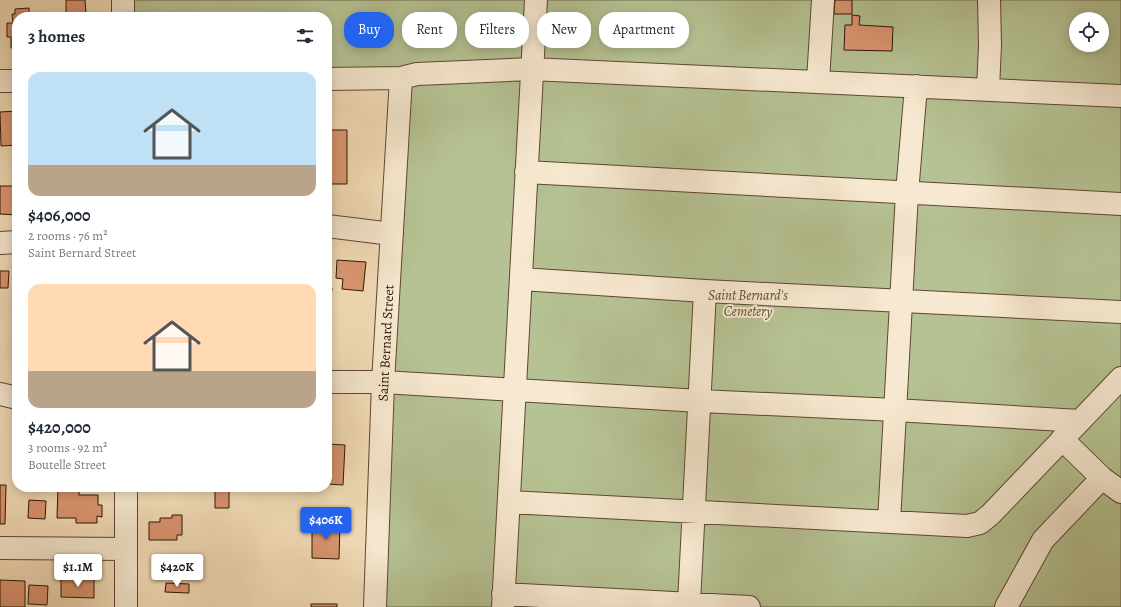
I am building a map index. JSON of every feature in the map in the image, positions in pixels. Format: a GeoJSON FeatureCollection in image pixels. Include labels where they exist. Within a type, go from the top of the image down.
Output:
{"type":"FeatureCollection","features":[{"type":"Feature","properties":{"kind":"street"},"geometry":{"type":"LineString","coordinates":[[123,0],[124,12]]}},
{"type":"Feature","properties":{"kind":"street"},"geometry":{"type":"LineString","coordinates":[[536,0],[516,390],[503,601],[689,603],[749,607]]}},
{"type":"Feature","properties":{"kind":"street"},"geometry":{"type":"LineString","coordinates":[[818,81],[823,0]]}},
{"type":"Feature","properties":{"kind":"street"},"geometry":{"type":"LineString","coordinates":[[988,89],[990,45],[989,0]]}},
{"type":"Feature","properties":{"kind":"street"},"geometry":{"type":"LineString","coordinates":[[332,79],[401,78],[417,74],[532,69],[1121,96]]}},
{"type":"Feature","properties":{"kind":"street","name":"Saint Bernard Street"},"geometry":{"type":"LineString","coordinates":[[376,607],[383,382],[401,78]]}},
{"type":"Feature","properties":{"kind":"street"},"geometry":{"type":"LineString","coordinates":[[0,81],[12,81]]}},
{"type":"Feature","properties":{"kind":"street"},"geometry":{"type":"LineString","coordinates":[[889,522],[907,193],[916,86]]}},
{"type":"Feature","properties":{"kind":"street"},"geometry":{"type":"LineString","coordinates":[[526,172],[1121,204]]}},
{"type":"Feature","properties":{"kind":"street"},"geometry":{"type":"LineString","coordinates":[[332,227],[392,234]]}},
{"type":"Feature","properties":{"kind":"street"},"geometry":{"type":"LineString","coordinates":[[0,243],[12,242]]}},
{"type":"Feature","properties":{"kind":"street"},"geometry":{"type":"LineString","coordinates":[[521,280],[1121,312]]}},
{"type":"Feature","properties":{"kind":"street"},"geometry":{"type":"LineString","coordinates":[[689,603],[705,291]]}},
{"type":"Feature","properties":{"kind":"street"},"geometry":{"type":"LineString","coordinates":[[509,502],[967,526],[980,523],[990,515],[1121,378]]}},
{"type":"Feature","properties":{"kind":"street"},"geometry":{"type":"LineString","coordinates":[[332,382],[383,382],[700,401],[895,410],[1080,421]]}},
{"type":"Feature","properties":{"kind":"street"},"geometry":{"type":"LineString","coordinates":[[0,394],[12,397]]}},
{"type":"Feature","properties":{"kind":"street"},"geometry":{"type":"LineString","coordinates":[[1062,439],[1102,478],[1121,492]]}},
{"type":"Feature","properties":{"kind":"street"},"geometry":{"type":"LineString","coordinates":[[1006,607],[1043,540],[1102,478]]}},
{"type":"Feature","properties":{"kind":"street"},"geometry":{"type":"LineString","coordinates":[[126,492],[126,607]]}},
{"type":"Feature","properties":{"kind":"street"},"geometry":{"type":"LineString","coordinates":[[0,548],[126,549]]}},
{"type":"Feature","properties":{"kind":"green space","name":"Saint Bernard's Cemetery"},"geometry":{"type":"Polygon","coordinates":[[[123,0],[1121,0],[1121,607],[375,607],[401,78],[332,79],[332,12],[123,12],[123,0]]]}},
{"type":"Feature","properties":{"kind":"building"},"geometry":{"type":"Polygon","coordinates":[[[66,0],[85,0],[86,12],[66,12],[66,0]]]}},
{"type":"Feature","properties":{"kind":"building"},"geometry":{"type":"Polygon","coordinates":[[[835,0],[852,0],[852,14],[834,14],[835,0]]]}},
{"type":"Feature","properties":{"kind":"building"},"geometry":{"type":"Polygon","coordinates":[[[29,8],[29,12],[15,12],[15,9],[29,8]]]}},
{"type":"Feature","properties":{"kind":"building"},"geometry":{"type":"Polygon","coordinates":[[[852,15],[860,16],[859,25],[893,27],[892,51],[844,50],[845,25],[852,25],[852,15]]]}},
{"type":"Feature","properties":{"kind":"building"},"geometry":{"type":"Polygon","coordinates":[[[7,23],[12,23],[12,48],[11,37],[7,37],[7,23]]]}},
{"type":"Feature","properties":{"kind":"building"},"geometry":{"type":"Polygon","coordinates":[[[12,111],[12,145],[1,146],[0,112],[12,111]]]}},
{"type":"Feature","properties":{"kind":"building"},"geometry":{"type":"Polygon","coordinates":[[[332,130],[347,130],[347,184],[332,184],[332,130]]]}},
{"type":"Feature","properties":{"kind":"building"},"geometry":{"type":"Polygon","coordinates":[[[0,186],[12,186],[12,215],[0,214],[0,186]]]}},
{"type":"Feature","properties":{"kind":"building"},"geometry":{"type":"Polygon","coordinates":[[[337,260],[366,262],[363,291],[342,289],[343,279],[336,278],[337,260]]]}},
{"type":"Feature","properties":{"kind":"building"},"geometry":{"type":"Polygon","coordinates":[[[0,271],[9,271],[8,288],[0,288],[0,271]]]}},
{"type":"Feature","properties":{"kind":"building"},"geometry":{"type":"Polygon","coordinates":[[[332,444],[345,445],[343,485],[332,484],[332,444]]]}},
{"type":"Feature","properties":{"kind":"building"},"geometry":{"type":"Polygon","coordinates":[[[0,485],[6,485],[5,524],[0,524],[0,485]]]}},
{"type":"Feature","properties":{"kind":"building"},"geometry":{"type":"Polygon","coordinates":[[[58,492],[79,492],[79,495],[98,495],[98,505],[102,505],[102,517],[97,516],[97,523],[76,523],[76,518],[57,518],[58,492]]]}},
{"type":"Feature","properties":{"kind":"building"},"geometry":{"type":"Polygon","coordinates":[[[215,492],[229,492],[229,508],[215,508],[215,492]]]}},
{"type":"Feature","properties":{"kind":"building"},"geometry":{"type":"Polygon","coordinates":[[[29,500],[46,501],[45,519],[28,518],[29,500]]]}},
{"type":"Feature","properties":{"kind":"building"},"geometry":{"type":"Polygon","coordinates":[[[172,515],[182,515],[182,535],[177,535],[177,540],[149,540],[149,522],[160,522],[160,518],[172,518],[172,515]]]}},
{"type":"Feature","properties":{"kind":"building"},"geometry":{"type":"Polygon","coordinates":[[[312,523],[340,523],[339,559],[312,558],[312,523]]]}},
{"type":"Feature","properties":{"kind":"building"},"geometry":{"type":"Polygon","coordinates":[[[61,577],[94,578],[94,598],[61,597],[61,577]]]}},
{"type":"Feature","properties":{"kind":"building"},"geometry":{"type":"Polygon","coordinates":[[[0,580],[25,581],[25,607],[0,607],[0,580]]]}},
{"type":"Feature","properties":{"kind":"building"},"geometry":{"type":"Polygon","coordinates":[[[166,583],[189,584],[189,593],[165,592],[166,583]]]}},
{"type":"Feature","properties":{"kind":"building"},"geometry":{"type":"Polygon","coordinates":[[[29,585],[48,586],[47,605],[28,604],[29,585]]]}},
{"type":"Feature","properties":{"kind":"building"},"geometry":{"type":"Polygon","coordinates":[[[311,604],[337,604],[337,607],[311,607],[311,604]]]}}]}
